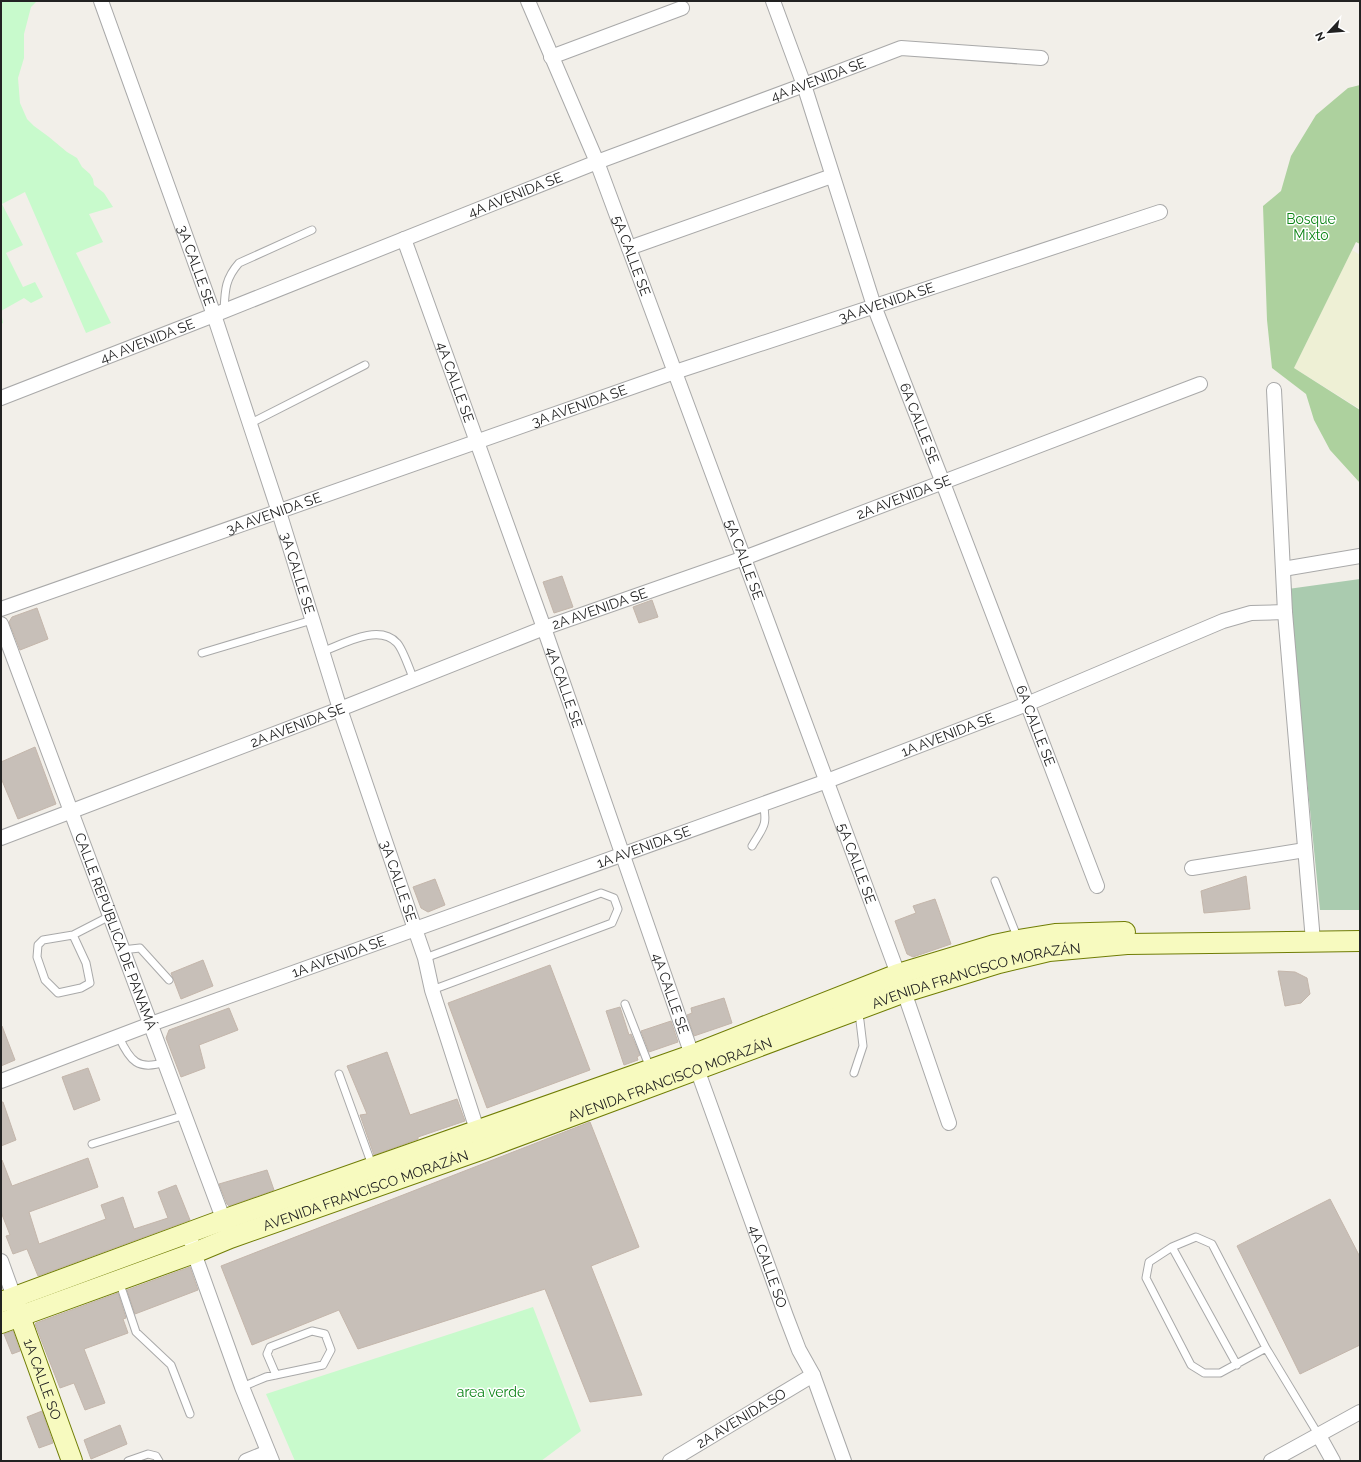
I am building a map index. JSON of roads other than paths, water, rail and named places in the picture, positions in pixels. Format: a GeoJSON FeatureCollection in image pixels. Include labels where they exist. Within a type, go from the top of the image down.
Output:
{"type":"FeatureCollection","features":[{"type":"Feature","properties":{"kind":"main road","name":"AVENIDA FRANCISCO MORAZÁN"},"geometry":{"type":"LineString","coordinates":[[7,1300],[190,1232],[227,1229],[480,1140],[694,1062],[902,983],[994,945],[1055,934],[1127,938],[1312,935],[1360,928]]}},
{"type":"Feature","properties":{"kind":"main road","name":"AVENIDA FRANCISCO MORAZÁN"},"geometry":{"type":"LineString","coordinates":[[1312,935],[1360,941]]}},
{"type":"Feature","properties":{"kind":"main road","name":"AVENIDA FRANCISCO MORAZÁN"},"geometry":{"type":"LineString","coordinates":[[1,1323],[194,1253],[227,1229],[373,1168],[480,1140],[650,1070],[694,1062],[858,1010],[902,983],[1000,963],[1049,951],[1127,938]]}},
{"type":"Feature","properties":{"kind":"main road","name":"1A CALLE SO"},"geometry":{"type":"LineString","coordinates":[[7,1300],[19,1316],[72,1461]]}},
{"type":"Feature","properties":{"kind":"street","name":"3A CALLE SE"},"geometry":{"type":"LineString","coordinates":[[101,1],[219,313],[249,424],[340,709],[415,929],[432,990],[480,1140]]}},
{"type":"Feature","properties":{"kind":"street","name":"5A CALLE SE"},"geometry":{"type":"LineString","coordinates":[[528,1],[597,162],[902,983],[949,1123]]}},
{"type":"Feature","properties":{"kind":"street","name":"6A CALLE SE"},"geometry":{"type":"LineString","coordinates":[[773,1],[804,85],[874,306],[944,483],[1097,886]]}},
{"type":"Feature","properties":{"kind":"street"},"geometry":{"type":"LineString","coordinates":[[551,57],[682,8]]}},
{"type":"Feature","properties":{"kind":"street","name":"4A AVENIDA SE"},"geometry":{"type":"LineString","coordinates":[[1,398],[219,313],[597,162],[901,48],[1041,58]]}},
{"type":"Feature","properties":{"kind":"street"},"geometry":{"type":"LineString","coordinates":[[629,248],[832,176]]}},
{"type":"Feature","properties":{"kind":"street","name":"3A AVENIDA SE"},"geometry":{"type":"LineString","coordinates":[[1,609],[674,372],[1160,212]]}},
{"type":"Feature","properties":{"kind":"street","name":"4A CALLE SE"},"geometry":{"type":"LineString","coordinates":[[404,239],[544,628],[694,1062]]}},
{"type":"Feature","properties":{"kind":"street","name":"2A AVENIDA SE"},"geometry":{"type":"LineString","coordinates":[[1,838],[340,709],[544,628],[744,558],[944,483],[1200,384]]}},
{"type":"Feature","properties":{"kind":"street"},"geometry":{"type":"LineString","coordinates":[[1274,390],[1285,612],[1312,935]]}},
{"type":"Feature","properties":{"kind":"street"},"geometry":{"type":"LineString","coordinates":[[1283,569],[1360,556]]}},
{"type":"Feature","properties":{"kind":"street","name":"1A AVENIDA SE"},"geometry":{"type":"LineString","coordinates":[[1,1081],[151,1024],[623,853],[827,781],[1027,704],[1222,621],[1251,613],[1285,612]]}},
{"type":"Feature","properties":{"kind":"street","name":"CALLE REPÚBLICA DE PANAMÁ"},"geometry":{"type":"LineString","coordinates":[[1,624],[227,1229]]}},
{"type":"Feature","properties":{"kind":"street"},"geometry":{"type":"LineString","coordinates":[[1192,868],[1305,850]]}},
{"type":"Feature","properties":{"kind":"street","name":"4A CALLE SO"},"geometry":{"type":"LineString","coordinates":[[694,1062],[786,1316],[799,1350],[813,1375],[844,1461]]}},
{"type":"Feature","properties":{"kind":"street"},"geometry":{"type":"LineString","coordinates":[[190,1232],[194,1253],[242,1387],[270,1457],[246,1461]]}},
{"type":"Feature","properties":{"kind":"street"},"geometry":{"type":"LineString","coordinates":[[1,1261],[7,1300]]}},
{"type":"Feature","properties":{"kind":"street","name":"2A AVENIDA SO"},"geometry":{"type":"LineString","coordinates":[[670,1461],[813,1375]]}},
{"type":"Feature","properties":{"kind":"street"},"geometry":{"type":"LineString","coordinates":[[1271,1461],[1360,1412]]}},
{"type":"Feature","properties":{"kind":"street"},"geometry":{"type":"LineString","coordinates":[[1318,1434],[1334,1461]]}},
{"type":"Feature","properties":{"kind":"lane"},"geometry":{"type":"LineString","coordinates":[[219,313],[225,287],[232,271],[239,263],[312,230]]}},
{"type":"Feature","properties":{"kind":"lane"},"geometry":{"type":"LineString","coordinates":[[249,424],[365,365]]}},
{"type":"Feature","properties":{"kind":"lane"},"geometry":{"type":"LineString","coordinates":[[202,653],[312,620]]}},
{"type":"Feature","properties":{"kind":"lane"},"geometry":{"type":"LineString","coordinates":[[322,652],[364,636],[374,634],[387,636],[398,643],[414,680]]}},
{"type":"Feature","properties":{"kind":"lane"},"geometry":{"type":"LineString","coordinates":[[752,846],[766,823],[763,803]]}},
{"type":"Feature","properties":{"kind":"lane"},"geometry":{"type":"LineString","coordinates":[[995,881],[1018,940]]}},
{"type":"Feature","properties":{"kind":"lane"},"geometry":{"type":"LineString","coordinates":[[424,958],[600,893],[614,898],[618,909],[612,923],[432,990]]}},
{"type":"Feature","properties":{"kind":"lane"},"geometry":{"type":"LineString","coordinates":[[73,935],[86,963],[90,983],[81,988],[58,994],[45,980],[37,957],[38,944],[43,940],[73,935],[110,916]]}},
{"type":"Feature","properties":{"kind":"lane"},"geometry":{"type":"LineString","coordinates":[[122,950],[140,948],[169,980]]}},
{"type":"Feature","properties":{"kind":"lane"},"geometry":{"type":"LineString","coordinates":[[625,1004],[650,1070]]}},
{"type":"Feature","properties":{"kind":"lane"},"geometry":{"type":"LineString","coordinates":[[854,1073],[863,1046],[858,1010]]}},
{"type":"Feature","properties":{"kind":"lane"},"geometry":{"type":"LineString","coordinates":[[119,1037],[124,1048],[134,1060],[144,1066],[154,1066],[165,1062]]}},
{"type":"Feature","properties":{"kind":"lane"},"geometry":{"type":"LineString","coordinates":[[339,1074],[373,1168]]}},
{"type":"Feature","properties":{"kind":"lane"},"geometry":{"type":"LineString","coordinates":[[92,1144],[185,1115]]}},
{"type":"Feature","properties":{"kind":"lane"},"geometry":{"type":"LineString","coordinates":[[1266,1348],[1220,1373],[1204,1373],[1191,1365],[1146,1278],[1149,1262],[1172,1247],[1196,1237],[1212,1244],[1266,1348],[1318,1434]]}},
{"type":"Feature","properties":{"kind":"lane"},"geometry":{"type":"LineString","coordinates":[[1172,1247],[1237,1365]]}},
{"type":"Feature","properties":{"kind":"lane"},"geometry":{"type":"LineString","coordinates":[[119,1279],[136,1332],[171,1366],[190,1414]]}},
{"type":"Feature","properties":{"kind":"lane"},"geometry":{"type":"LineString","coordinates":[[242,1387],[266,1377],[276,1375],[323,1365],[331,1350],[325,1334],[312,1331],[270,1347],[267,1354],[276,1375]]}},
{"type":"Feature","properties":{"kind":"lane"},"geometry":{"type":"LineString","coordinates":[[128,1461],[148,1454],[156,1456],[159,1461]]}},
{"type":"Feature","properties":{"kind":"park label","name":"Bosque Mixto"},"geometry":{"type":"Point","coordinates":[1311,228]}},
{"type":"Feature","properties":{"kind":"park label","name":"area verde"},"geometry":{"type":"Point","coordinates":[491,1392]}}]}
